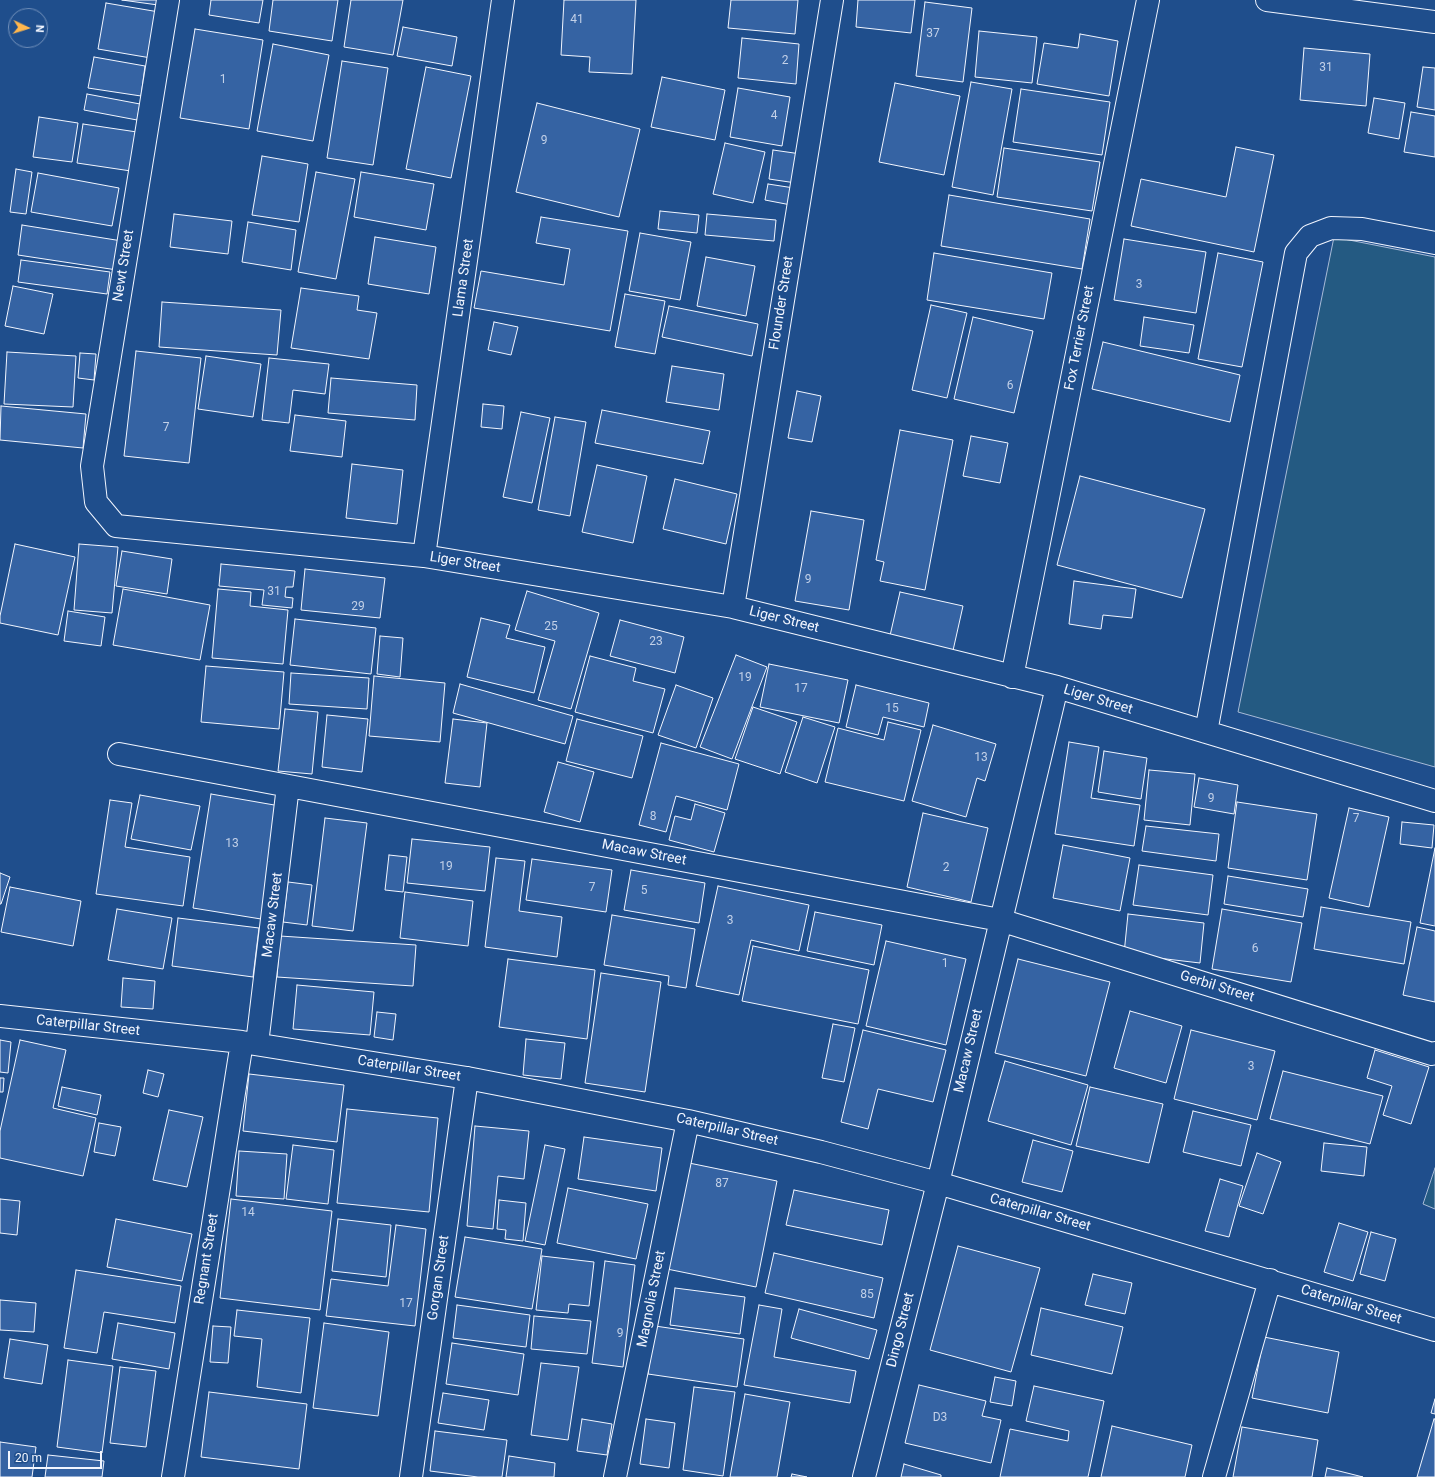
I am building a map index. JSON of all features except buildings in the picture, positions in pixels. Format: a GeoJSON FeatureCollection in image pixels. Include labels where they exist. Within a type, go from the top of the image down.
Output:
{"type":"FeatureCollection","features":[{"type":"Feature","properties":{"kind":"street","name":"Newt Street"},"geometry":{"type":"LineString","coordinates":[[116,526],[96,502],[92,466],[168,0]]}},
{"type":"Feature","properties":{"kind":"street","name":"Llama Street"},"geometry":{"type":"LineString","coordinates":[[424,556],[503,0]]}},
{"type":"Feature","properties":{"kind":"street","name":"Flounder Street"},"geometry":{"type":"LineString","coordinates":[[733,607],[832,0]]}},
{"type":"Feature","properties":{"kind":"street","name":"Fox Terrier Street"},"geometry":{"type":"LineString","coordinates":[[1012,677],[1148,0]]}},
{"type":"Feature","properties":{"kind":"street"},"geometry":{"type":"LineString","coordinates":[[1267,0],[1435,22]]}},
{"type":"Feature","properties":{"kind":"street"},"geometry":{"type":"LineString","coordinates":[[1206,732],[1296,253],[1310,236],[1331,228],[1362,229],[1435,243]]}},
{"type":"Feature","properties":{"kind":"street","name":"Liger Street"},"geometry":{"type":"LineString","coordinates":[[116,526],[424,556],[733,607],[1057,687],[1435,801]]}},
{"type":"Feature","properties":{"kind":"street","name":"Macaw Street"},"geometry":{"type":"LineString","coordinates":[[938,1183],[1057,687]]}},
{"type":"Feature","properties":{"kind":"street","name":"Macaw Street"},"geometry":{"type":"LineString","coordinates":[[119,754],[1000,920]]}},
{"type":"Feature","properties":{"kind":"street","name":"Macaw Street"},"geometry":{"type":"LineString","coordinates":[[250,1043],[288,786]]}},
{"type":"Feature","properties":{"kind":"street","name":"Gerbil Street"},"geometry":{"type":"LineString","coordinates":[[1000,920],[1432,1054],[1435,1053]]}},
{"type":"Feature","properties":{"kind":"street","name":"Caterpillar Street"},"geometry":{"type":"LineString","coordinates":[[0,1016],[250,1043],[467,1078],[688,1121],[821,1152],[938,1183],[1435,1330]]}},
{"type":"Feature","properties":{"kind":"street","name":"Regnant Street"},"geometry":{"type":"LineString","coordinates":[[173,1477],[250,1043]]}},
{"type":"Feature","properties":{"kind":"street","name":"Gorgan Street"},"geometry":{"type":"LineString","coordinates":[[411,1477],[467,1078]]}},
{"type":"Feature","properties":{"kind":"street","name":"Magnolia Street"},"geometry":{"type":"LineString","coordinates":[[616,1477],[688,1121]]}},
{"type":"Feature","properties":{"kind":"street","name":"Dingo Street"},"geometry":{"type":"LineString","coordinates":[[864,1477],[938,1183]]}},
{"type":"Feature","properties":{"kind":"street"},"geometry":{"type":"LineString","coordinates":[[1214,1477],[1270,1280]]}},
{"type":"Feature","properties":{"kind":"shaded area"},"geometry":{"type":"Polygon","coordinates":[[[1334,237],[1435,257],[1435,767],[1238,712],[1334,237]]]}},
{"type":"Feature","properties":{"kind":"shaded area"},"geometry":{"type":"Polygon","coordinates":[[[1435,1168],[1435,1209],[1423,1204],[1435,1168]]]}}]}
